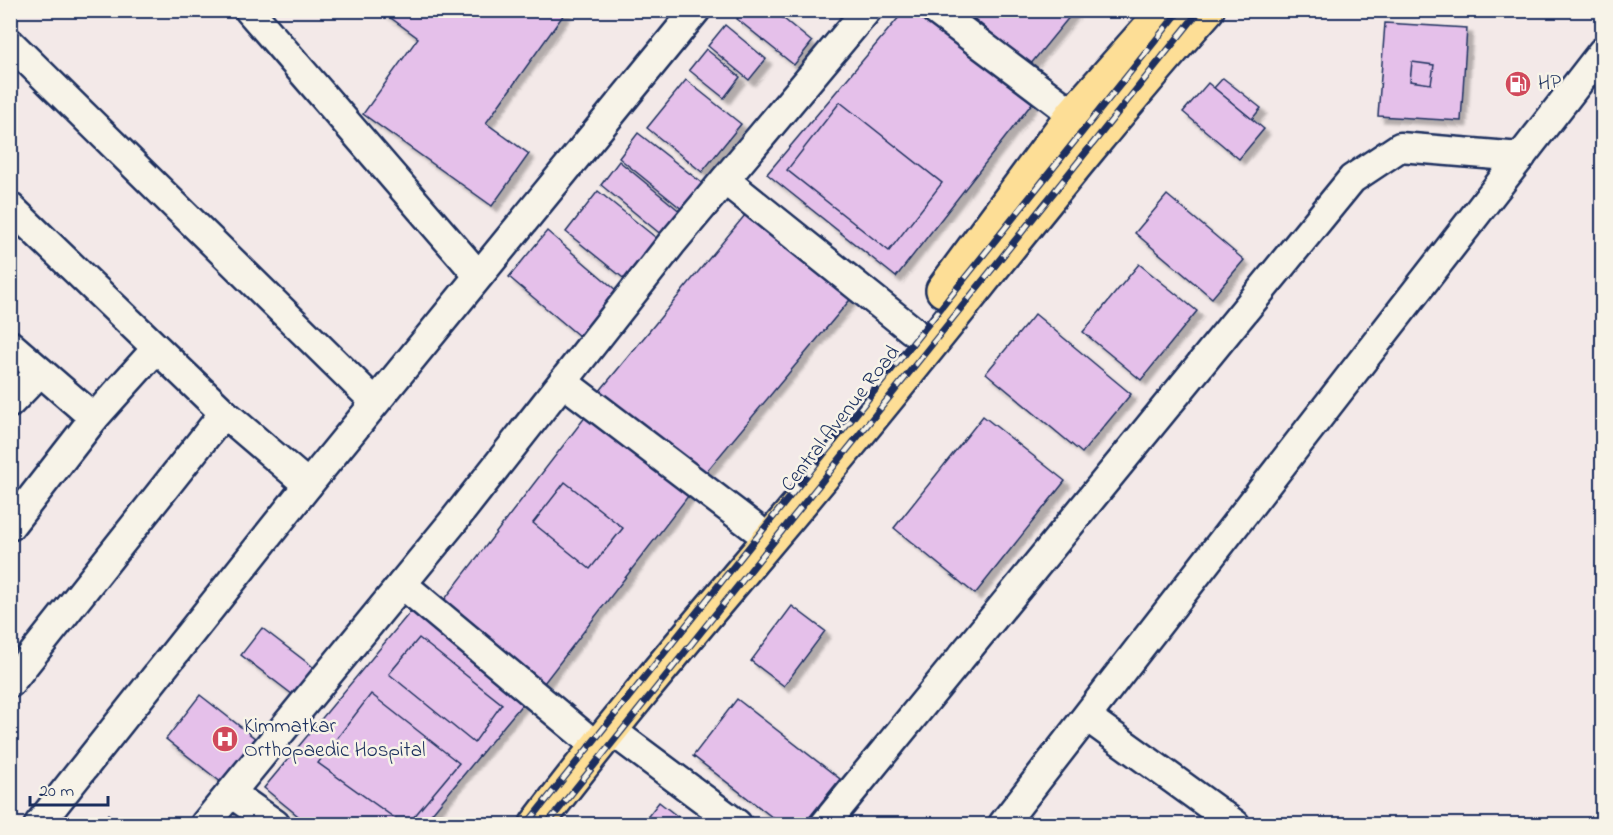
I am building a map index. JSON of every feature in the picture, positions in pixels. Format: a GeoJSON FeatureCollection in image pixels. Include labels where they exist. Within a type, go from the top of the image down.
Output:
{"type":"FeatureCollection","features":[{"type":"Feature","properties":{"kind":"main road","name":"Central Avenue Road"},"geometry":{"type":"LineString","coordinates":[[514,825],[597,733],[755,528],[971,255],[1073,114],[1165,10]]}},
{"type":"Feature","properties":{"kind":"main road"},"geometry":{"type":"LineString","coordinates":[[537,825],[597,733],[846,447],[1104,129],[1207,10]]}},
{"type":"Feature","properties":{"kind":"street"},"geometry":{"type":"LineString","coordinates":[[249,10],[478,275]]}},
{"type":"Feature","properties":{"kind":"street"},"geometry":{"type":"LineString","coordinates":[[39,825],[308,485],[696,10]]}},
{"type":"Feature","properties":{"kind":"street"},"geometry":{"type":"LineString","coordinates":[[205,825],[402,584],[725,180],[867,10]]}},
{"type":"Feature","properties":{"kind":"street"},"geometry":{"type":"LineString","coordinates":[[935,10],[1073,114]]}},
{"type":"Feature","properties":{"kind":"street"},"geometry":{"type":"LineString","coordinates":[[10,43],[375,402]]}},
{"type":"Feature","properties":{"kind":"street"},"geometry":{"type":"LineString","coordinates":[[1003,825],[1602,52]]}},
{"type":"Feature","properties":{"kind":"street"},"geometry":{"type":"LineString","coordinates":[[825,825],[1352,179],[1400,147],[1521,157]]}},
{"type":"Feature","properties":{"kind":"street"},"geometry":{"type":"LineString","coordinates":[[725,180],[912,330]]}},
{"type":"Feature","properties":{"kind":"street"},"geometry":{"type":"LineString","coordinates":[[11,207],[224,413],[308,485]]}},
{"type":"Feature","properties":{"kind":"street"},"geometry":{"type":"LineString","coordinates":[[10,345],[94,418]]}},
{"type":"Feature","properties":{"kind":"street"},"geometry":{"type":"LineString","coordinates":[[10,526],[94,418],[156,349]]}},
{"type":"Feature","properties":{"kind":"street"},"geometry":{"type":"LineString","coordinates":[[10,403],[40,372]]}},
{"type":"Feature","properties":{"kind":"street"},"geometry":{"type":"LineString","coordinates":[[563,382],[755,528]]}},
{"type":"Feature","properties":{"kind":"street"},"geometry":{"type":"LineString","coordinates":[[10,682],[224,413]]}},
{"type":"Feature","properties":{"kind":"street"},"geometry":{"type":"LineString","coordinates":[[402,584],[597,733],[737,825]]}},
{"type":"Feature","properties":{"kind":"street"},"geometry":{"type":"LineString","coordinates":[[1087,717],[1235,825]]}},
{"type":"Feature","properties":{"kind":"street"},"geometry":{"type":"LineString","coordinates":[[231,793],[275,825]]}},
{"type":"Feature","properties":{"kind":"building"},"geometry":{"type":"Polygon","coordinates":[[[380,10],[567,10],[486,123],[529,154],[492,206],[363,114],[418,38],[380,10]]]}},
{"type":"Feature","properties":{"kind":"building"},"geometry":{"type":"Polygon","coordinates":[[[744,10],[773,10],[812,42],[794,65],[737,19],[744,10]]]}},
{"type":"Feature","properties":{"kind":"building"},"geometry":{"type":"Polygon","coordinates":[[[835,10],[849,10],[844,18],[835,10]]]}},
{"type":"Feature","properties":{"kind":"building"},"geometry":{"type":"Polygon","coordinates":[[[905,10],[917,10],[1033,102],[896,277],[767,174],[905,10]]]}},
{"type":"Feature","properties":{"kind":"building"},"geometry":{"type":"Polygon","coordinates":[[[964,10],[1075,10],[1030,65],[964,10]]]}},
{"type":"Feature","properties":{"kind":"building"},"geometry":{"type":"Polygon","coordinates":[[[1385,23],[1467,28],[1461,121],[1378,116],[1385,23]]]}},
{"type":"Feature","properties":{"kind":"building"},"geometry":{"type":"Polygon","coordinates":[[[725,25],[766,59],[749,80],[708,46],[725,25]]]}},
{"type":"Feature","properties":{"kind":"building"},"geometry":{"type":"Polygon","coordinates":[[[706,49],[740,77],[724,98],[689,70],[706,49]]]}},
{"type":"Feature","properties":{"kind":"building"},"geometry":{"type":"Polygon","coordinates":[[[1412,62],[1434,65],[1431,84],[1410,81],[1412,62]]]}},
{"type":"Feature","properties":{"kind":"building"},"geometry":{"type":"Polygon","coordinates":[[[1223,78],[1261,108],[1252,119],[1214,88],[1223,78]]]}},
{"type":"Feature","properties":{"kind":"building"},"geometry":{"type":"Polygon","coordinates":[[[686,80],[741,124],[702,172],[647,128],[686,80]]]}},
{"type":"Feature","properties":{"kind":"building"},"geometry":{"type":"Polygon","coordinates":[[[1208,83],[1264,129],[1239,159],[1183,112],[1208,83]]]}},
{"type":"Feature","properties":{"kind":"building"},"geometry":{"type":"Polygon","coordinates":[[[840,102],[942,183],[889,251],[787,170],[840,102]]]}},
{"type":"Feature","properties":{"kind":"building"},"geometry":{"type":"Polygon","coordinates":[[[638,133],[703,184],[683,210],[619,158],[638,133]]]}},
{"type":"Feature","properties":{"kind":"building"},"geometry":{"type":"Polygon","coordinates":[[[619,161],[682,213],[663,236],[601,185],[619,161]]]}},
{"type":"Feature","properties":{"kind":"building"},"geometry":{"type":"Polygon","coordinates":[[[598,191],[660,241],[627,281],[566,232],[598,191]]]}},
{"type":"Feature","properties":{"kind":"building"},"geometry":{"type":"Polygon","coordinates":[[[1167,195],[1244,260],[1212,298],[1135,233],[1167,195]]]}},
{"type":"Feature","properties":{"kind":"building"},"geometry":{"type":"Polygon","coordinates":[[[750,209],[854,295],[702,477],[599,392],[750,209]]]}},
{"type":"Feature","properties":{"kind":"building"},"geometry":{"type":"Polygon","coordinates":[[[547,231],[617,291],[579,336],[509,277],[547,231]]]}},
{"type":"Feature","properties":{"kind":"building"},"geometry":{"type":"Polygon","coordinates":[[[1139,264],[1197,311],[1141,380],[1083,332],[1139,264]]]}},
{"type":"Feature","properties":{"kind":"building"},"geometry":{"type":"Polygon","coordinates":[[[1035,314],[1131,394],[1082,453],[986,373],[1035,314]]]}},
{"type":"Feature","properties":{"kind":"building"},"geometry":{"type":"Polygon","coordinates":[[[586,416],[689,495],[541,687],[438,608],[586,416]]]}},
{"type":"Feature","properties":{"kind":"building"},"geometry":{"type":"Polygon","coordinates":[[[983,416],[1065,481],[975,594],[894,528],[983,416]]]}},
{"type":"Feature","properties":{"kind":"building"},"geometry":{"type":"Polygon","coordinates":[[[565,482],[623,528],[590,569],[533,523],[565,482]]]}},
{"type":"Feature","properties":{"kind":"building"},"geometry":{"type":"Polygon","coordinates":[[[792,606],[825,631],[784,686],[751,661],[792,606]]]}},
{"type":"Feature","properties":{"kind":"building"},"geometry":{"type":"Polygon","coordinates":[[[411,611],[523,703],[423,824],[308,824],[264,788],[411,611]]]}},
{"type":"Feature","properties":{"kind":"building"},"geometry":{"type":"Polygon","coordinates":[[[262,628],[322,674],[301,701],[241,655],[262,628]]]}},
{"type":"Feature","properties":{"kind":"building"},"geometry":{"type":"Polygon","coordinates":[[[419,638],[502,704],[474,743],[389,674],[419,638]]]}},
{"type":"Feature","properties":{"kind":"building"},"geometry":{"type":"Polygon","coordinates":[[[371,694],[459,763],[408,824],[403,824],[318,763],[371,694]]]}},
{"type":"Feature","properties":{"kind":"building"},"geometry":{"type":"Polygon","coordinates":[[[200,695],[256,739],[222,783],[166,739],[200,695]]]}},
{"type":"Feature","properties":{"kind":"building"},"geometry":{"type":"Polygon","coordinates":[[[737,699],[840,779],[804,824],[781,824],[693,756],[737,699]]]}},
{"type":"Feature","properties":{"kind":"building"},"geometry":{"type":"Polygon","coordinates":[[[659,802],[687,824],[642,824],[659,802]]]}},
{"type":"Feature","properties":{"kind":"building"},"geometry":{"type":"Polygon","coordinates":[[[108,814],[121,824],[100,824],[108,814]]]}},
{"type":"Feature","properties":{"kind":"railway"},"geometry":{"type":"LineString","coordinates":[[527,824],[1180,10]]}},
{"type":"Feature","properties":{"kind":"railway"},"geometry":{"type":"LineString","coordinates":[[547,824],[1200,10]]}},
{"type":"Feature","properties":{"kind":"place","name":"HP"},"geometry":{"type":"Point","coordinates":[1518,84]}},
{"type":"Feature","properties":{"kind":"place","name":"Kimmatkar Orthopaedic Hospital"},"geometry":{"type":"Point","coordinates":[225,739]}}]}
